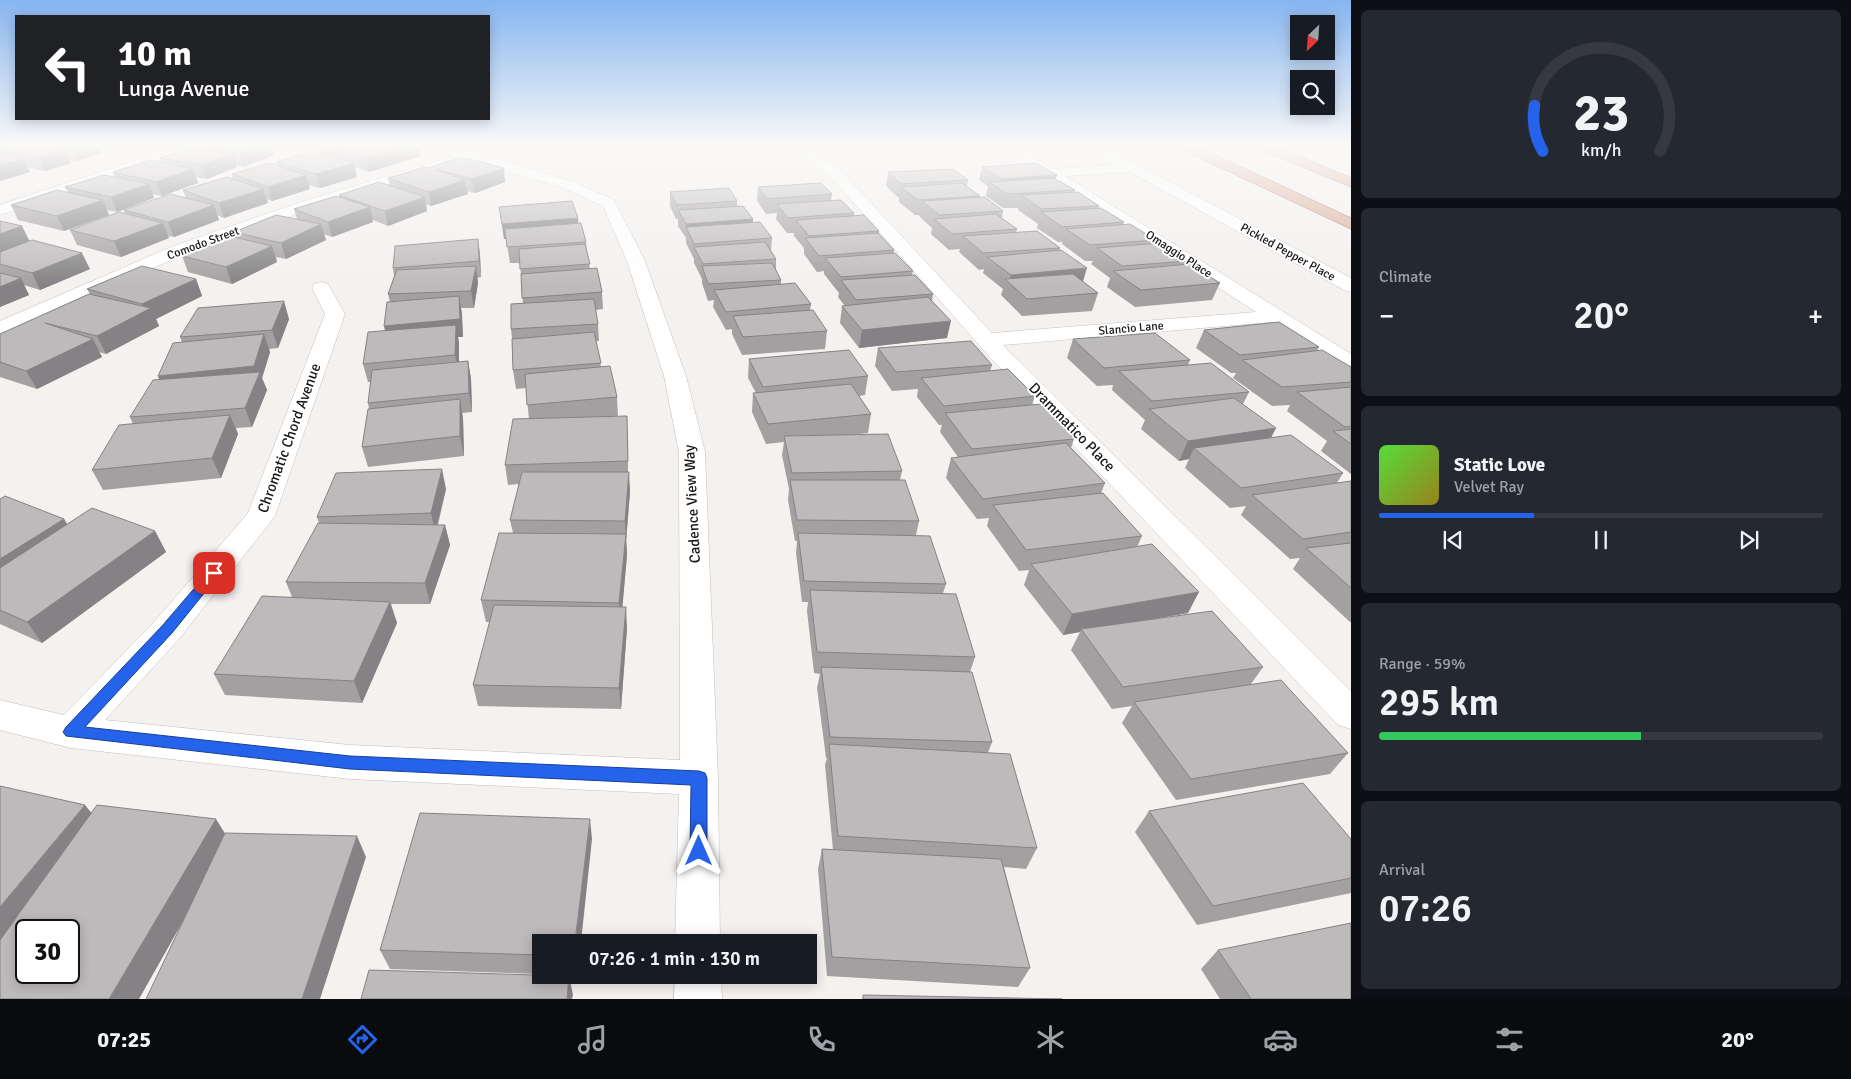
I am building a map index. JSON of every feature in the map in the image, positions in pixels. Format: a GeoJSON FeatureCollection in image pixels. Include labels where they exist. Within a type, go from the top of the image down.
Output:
{"type":"FeatureCollection","features":[{"type":"Feature","properties":{"kind":"main road"},"geometry":{"type":"LineString","coordinates":[[1285,193],[1351,224]]}},
{"type":"Feature","properties":{"kind":"street"},"geometry":{"type":"LineString","coordinates":[[0,197],[14,193]]}},
{"type":"Feature","properties":{"kind":"street"},"geometry":{"type":"LineString","coordinates":[[0,210],[52,193]]}},
{"type":"Feature","properties":{"kind":"street","name":"Comodo Street"},"geometry":{"type":"LineString","coordinates":[[0,328],[177,251],[347,193]]}},
{"type":"Feature","properties":{"kind":"street","name":"Cadence View Way"},"geometry":{"type":"LineString","coordinates":[[585,193],[609,204],[636,261],[675,376],[692,452],[699,778],[698,934]]}},
{"type":"Feature","properties":{"kind":"street","name":"Drammatico Place"},"geometry":{"type":"LineString","coordinates":[[853,193],[987,340],[1351,714]]}},
{"type":"Feature","properties":{"kind":"street","name":"Omaggio Place"},"geometry":{"type":"LineString","coordinates":[[1081,193],[1351,363]]}},
{"type":"Feature","properties":{"kind":"street","name":"Pickled Pepper Place"},"geometry":{"type":"LineString","coordinates":[[1178,193],[1351,286]]}},
{"type":"Feature","properties":{"kind":"street","name":"Chromatic Chord Avenue"},"geometry":{"type":"LineString","coordinates":[[71,732],[167,630],[261,516],[335,314],[322,288]]}},
{"type":"Feature","properties":{"kind":"street","name":"Slancio Lane"},"geometry":{"type":"LineString","coordinates":[[987,340],[1276,316]]}},
{"type":"Feature","properties":{"kind":"street"},"geometry":{"type":"LineString","coordinates":[[0,715],[71,732],[350,762],[699,778]]}},
{"type":"Feature","properties":{"kind":"street"},"geometry":{"type":"LineString","coordinates":[[698,984],[698,999]]}},
{"type":"Feature","properties":{"kind":"building"},"geometry":{"type":"Polygon","coordinates":[[[49,193],[69,193],[103,200],[57,216],[11,205],[49,193]]]}},
{"type":"Feature","properties":{"kind":"building"},"geometry":{"type":"Polygon","coordinates":[[[91,193],[124,193],[111,197],[91,193]]]}},
{"type":"Feature","properties":{"kind":"building"},"geometry":{"type":"Polygon","coordinates":[[[190,193],[252,193],[219,203],[190,193]]]}},
{"type":"Feature","properties":{"kind":"building"},"geometry":{"type":"Polygon","coordinates":[[[346,193],[412,193],[425,197],[385,211],[339,195],[346,193]]]}},
{"type":"Feature","properties":{"kind":"building"},"geometry":{"type":"Polygon","coordinates":[[[670,193],[732,193],[737,201],[677,205],[670,193]]]}},
{"type":"Feature","properties":{"kind":"building"},"geometry":{"type":"Polygon","coordinates":[[[762,193],[832,194],[767,199],[762,193]]]}},
{"type":"Feature","properties":{"kind":"building"},"geometry":{"type":"Polygon","coordinates":[[[908,193],[975,193],[980,196],[918,200],[908,193]]]}},
{"type":"Feature","properties":{"kind":"building"},"geometry":{"type":"Polygon","coordinates":[[[1005,193],[1030,193],[1007,194],[1005,193]]]}},
{"type":"Feature","properties":{"kind":"building"},"geometry":{"type":"Polygon","coordinates":[[[1079,193],[1099,206],[1041,209],[1021,195],[1079,193]]]}},
{"type":"Feature","properties":{"kind":"building"},"geometry":{"type":"Polygon","coordinates":[[[170,194],[214,205],[168,222],[124,210],[170,194]]]}},
{"type":"Feature","properties":{"kind":"building"},"geometry":{"type":"Polygon","coordinates":[[[336,196],[370,207],[328,222],[294,209],[336,196]]]}},
{"type":"Feature","properties":{"kind":"building"},"geometry":{"type":"Polygon","coordinates":[[[985,197],[1003,211],[939,215],[922,201],[985,197]]]}},
{"type":"Feature","properties":{"kind":"building"},"geometry":{"type":"Polygon","coordinates":[[[841,200],[854,213],[788,218],[777,204],[841,200]]]}},
{"type":"Feature","properties":{"kind":"building"},"geometry":{"type":"Polygon","coordinates":[[[572,201],[578,218],[502,224],[499,207],[572,201]]]}},
{"type":"Feature","properties":{"kind":"building"},"geometry":{"type":"Polygon","coordinates":[[[743,206],[753,219],[686,224],[678,210],[743,206]]]}},
{"type":"Feature","properties":{"kind":"building"},"geometry":{"type":"Polygon","coordinates":[[[1101,208],[1124,222],[1062,227],[1041,212],[1101,208]]]}},
{"type":"Feature","properties":{"kind":"building"},"geometry":{"type":"Polygon","coordinates":[[[119,212],[163,223],[114,241],[70,230],[119,212]]]}},
{"type":"Feature","properties":{"kind":"building"},"geometry":{"type":"Polygon","coordinates":[[[996,214],[1017,229],[952,234],[934,219],[996,214]]]}},
{"type":"Feature","properties":{"kind":"building"},"geometry":{"type":"Polygon","coordinates":[[[276,215],[321,224],[281,243],[234,232],[276,215]]]}},
{"type":"Feature","properties":{"kind":"building"},"geometry":{"type":"Polygon","coordinates":[[[864,215],[879,231],[809,236],[796,220],[864,215]]]}},
{"type":"Feature","properties":{"kind":"building"},"geometry":{"type":"Polygon","coordinates":[[[0,221],[22,226],[0,234],[0,221]]]}},
{"type":"Feature","properties":{"kind":"building"},"geometry":{"type":"Polygon","coordinates":[[[760,222],[772,238],[694,244],[686,227],[760,222]]]}},
{"type":"Feature","properties":{"kind":"building"},"geometry":{"type":"Polygon","coordinates":[[[581,223],[586,242],[507,247],[505,229],[581,223]]]}},
{"type":"Feature","properties":{"kind":"building"},"geometry":{"type":"Polygon","coordinates":[[[1130,224],[1156,240],[1090,245],[1066,229],[1130,224]]]}},
{"type":"Feature","properties":{"kind":"building"},"geometry":{"type":"Polygon","coordinates":[[[1037,231],[1060,248],[983,253],[963,236],[1037,231]]]}},
{"type":"Feature","properties":{"kind":"building"},"geometry":{"type":"Polygon","coordinates":[[[878,233],[894,250],[819,256],[805,238],[878,233]]]}},
{"type":"Feature","properties":{"kind":"building"},"geometry":{"type":"Polygon","coordinates":[[[229,236],[272,246],[226,267],[182,256],[229,236]]]}},
{"type":"Feature","properties":{"kind":"building"},"geometry":{"type":"Polygon","coordinates":[[[478,239],[479,261],[393,268],[395,246],[478,239]]]}},
{"type":"Feature","properties":{"kind":"building"},"geometry":{"type":"Polygon","coordinates":[[[32,240],[82,253],[32,273],[0,264],[0,252],[32,240]]]}},
{"type":"Feature","properties":{"kind":"building"},"geometry":{"type":"Polygon","coordinates":[[[765,242],[776,259],[703,264],[694,247],[765,242]]]}},
{"type":"Feature","properties":{"kind":"building"},"geometry":{"type":"Polygon","coordinates":[[[1161,243],[1189,261],[1122,266],[1097,248],[1161,243]]]}},
{"type":"Feature","properties":{"kind":"building"},"geometry":{"type":"Polygon","coordinates":[[[585,244],[590,264],[520,269],[519,249],[585,244]]]}},
{"type":"Feature","properties":{"kind":"building"},"geometry":{"type":"Polygon","coordinates":[[[1061,250],[1087,268],[1011,275],[987,257],[1061,250]]]}},
{"type":"Feature","properties":{"kind":"building"},"geometry":{"type":"Polygon","coordinates":[[[895,253],[913,271],[841,277],[825,258],[895,253]]]}},
{"type":"Feature","properties":{"kind":"building"},"geometry":{"type":"Polygon","coordinates":[[[772,263],[781,280],[708,284],[702,266],[772,263]]]}},
{"type":"Feature","properties":{"kind":"building"},"geometry":{"type":"Polygon","coordinates":[[[1189,264],[1220,283],[1141,290],[1113,271],[1189,264]]]}},
{"type":"Feature","properties":{"kind":"building"},"geometry":{"type":"Polygon","coordinates":[[[142,266],[196,279],[142,304],[87,289],[142,266]]]}},
{"type":"Feature","properties":{"kind":"building"},"geometry":{"type":"Polygon","coordinates":[[[476,266],[471,291],[388,294],[397,270],[476,266]]]}},
{"type":"Feature","properties":{"kind":"building"},"geometry":{"type":"Polygon","coordinates":[[[597,268],[602,292],[522,298],[521,274],[597,268]]]}},
{"type":"Feature","properties":{"kind":"building"},"geometry":{"type":"Polygon","coordinates":[[[0,273],[21,278],[0,287],[0,273]]]}},
{"type":"Feature","properties":{"kind":"building"},"geometry":{"type":"Polygon","coordinates":[[[1073,274],[1098,293],[1027,299],[1005,279],[1073,274]]]}},
{"type":"Feature","properties":{"kind":"building"},"geometry":{"type":"Polygon","coordinates":[[[915,275],[933,294],[856,300],[841,280],[915,275]]]}},
{"type":"Feature","properties":{"kind":"building"},"geometry":{"type":"Polygon","coordinates":[[[795,283],[811,304],[726,312],[714,290],[795,283]]]}},
{"type":"Feature","properties":{"kind":"building"},"geometry":{"type":"Polygon","coordinates":[[[89,294],[151,308],[97,336],[45,323],[93,339],[26,371],[0,362],[0,334],[89,294]]]}},
{"type":"Feature","properties":{"kind":"building"},"geometry":{"type":"Polygon","coordinates":[[[459,296],[460,319],[384,326],[387,302],[459,296]]]}},
{"type":"Feature","properties":{"kind":"building"},"geometry":{"type":"Polygon","coordinates":[[[928,297],[951,321],[862,330],[842,306],[928,297]]]}},
{"type":"Feature","properties":{"kind":"building"},"geometry":{"type":"Polygon","coordinates":[[[594,299],[598,324],[511,329],[511,304],[594,299]]]}},
{"type":"Feature","properties":{"kind":"building"},"geometry":{"type":"Polygon","coordinates":[[[284,301],[272,330],[180,337],[198,308],[284,301]]]}},
{"type":"Feature","properties":{"kind":"building"},"geometry":{"type":"Polygon","coordinates":[[[813,310],[827,331],[743,337],[733,316],[813,310]]]}},
{"type":"Feature","properties":{"kind":"building"},"geometry":{"type":"Polygon","coordinates":[[[1279,322],[1319,347],[1240,355],[1204,330],[1279,322]]]}},
{"type":"Feature","properties":{"kind":"building"},"geometry":{"type":"Polygon","coordinates":[[[456,325],[455,355],[363,364],[368,332],[456,325]]]}},
{"type":"Feature","properties":{"kind":"building"},"geometry":{"type":"Polygon","coordinates":[[[594,332],[601,363],[513,370],[512,339],[594,332]]]}},
{"type":"Feature","properties":{"kind":"building"},"geometry":{"type":"Polygon","coordinates":[[[1155,333],[1190,360],[1104,368],[1073,339],[1155,333]]]}},
{"type":"Feature","properties":{"kind":"building"},"geometry":{"type":"Polygon","coordinates":[[[264,334],[254,366],[158,376],[173,343],[264,334]]]}},
{"type":"Feature","properties":{"kind":"building"},"geometry":{"type":"Polygon","coordinates":[[[971,341],[992,365],[896,372],[878,348],[971,341]]]}},
{"type":"Feature","properties":{"kind":"building"},"geometry":{"type":"Polygon","coordinates":[[[849,350],[868,376],[763,387],[749,359],[849,350]]]}},
{"type":"Feature","properties":{"kind":"building"},"geometry":{"type":"Polygon","coordinates":[[[1322,350],[1351,367],[1351,382],[1282,387],[1242,360],[1322,350]]]}},
{"type":"Feature","properties":{"kind":"building"},"geometry":{"type":"Polygon","coordinates":[[[468,361],[469,393],[368,403],[372,370],[468,361]]]}},
{"type":"Feature","properties":{"kind":"building"},"geometry":{"type":"Polygon","coordinates":[[[1211,363],[1249,392],[1152,401],[1119,371],[1211,363]]]}},
{"type":"Feature","properties":{"kind":"building"},"geometry":{"type":"Polygon","coordinates":[[[610,366],[617,397],[527,405],[525,374],[610,366]]]}},
{"type":"Feature","properties":{"kind":"building"},"geometry":{"type":"Polygon","coordinates":[[[1008,369],[1035,396],[944,406],[921,378],[1008,369]]]}},
{"type":"Feature","properties":{"kind":"building"},"geometry":{"type":"Polygon","coordinates":[[[260,372],[245,408],[130,417],[153,380],[260,372]]]}},
{"type":"Feature","properties":{"kind":"building"},"geometry":{"type":"Polygon","coordinates":[[[851,384],[871,414],[768,424],[753,393],[851,384]]]}},
{"type":"Feature","properties":{"kind":"building"},"geometry":{"type":"Polygon","coordinates":[[[1351,387],[1351,426],[1345,427],[1297,392],[1351,387]]]}},
{"type":"Feature","properties":{"kind":"building"},"geometry":{"type":"Polygon","coordinates":[[[1234,398],[1276,428],[1188,441],[1149,409],[1234,398]]]}},
{"type":"Feature","properties":{"kind":"building"},"geometry":{"type":"Polygon","coordinates":[[[460,399],[460,436],[362,447],[368,409],[460,399]]]}},
{"type":"Feature","properties":{"kind":"building"},"geometry":{"type":"Polygon","coordinates":[[[1041,404],[1074,439],[972,449],[945,413],[1041,404]]]}},
{"type":"Feature","properties":{"kind":"building"},"geometry":{"type":"Polygon","coordinates":[[[230,415],[212,458],[92,470],[119,425],[230,415]]]}},
{"type":"Feature","properties":{"kind":"building"},"geometry":{"type":"Polygon","coordinates":[[[627,416],[628,461],[505,465],[513,419],[627,416]]]}},
{"type":"Feature","properties":{"kind":"building"},"geometry":{"type":"Polygon","coordinates":[[[1351,429],[1351,444],[1333,431],[1351,429]]]}},
{"type":"Feature","properties":{"kind":"building"},"geometry":{"type":"Polygon","coordinates":[[[888,434],[902,471],[792,473],[784,436],[888,434]]]}},
{"type":"Feature","properties":{"kind":"building"},"geometry":{"type":"Polygon","coordinates":[[[1291,435],[1343,473],[1241,488],[1194,448],[1291,435]]]}},
{"type":"Feature","properties":{"kind":"building"},"geometry":{"type":"Polygon","coordinates":[[[1066,443],[1105,483],[983,499],[951,458],[1066,443]]]}},
{"type":"Feature","properties":{"kind":"building"},"geometry":{"type":"Polygon","coordinates":[[[442,469],[431,513],[317,517],[336,473],[442,469]]]}},
{"type":"Feature","properties":{"kind":"building"},"geometry":{"type":"Polygon","coordinates":[[[522,472],[629,472],[625,521],[510,520],[522,472]]]}},
{"type":"Feature","properties":{"kind":"building"},"geometry":{"type":"Polygon","coordinates":[[[790,480],[905,480],[919,521],[797,520],[790,480]]]}},
{"type":"Feature","properties":{"kind":"building"},"geometry":{"type":"Polygon","coordinates":[[[1351,481],[1351,532],[1303,539],[1252,495],[1351,481]]]}},
{"type":"Feature","properties":{"kind":"building"},"geometry":{"type":"Polygon","coordinates":[[[1103,493],[1142,536],[1026,550],[993,505],[1103,493]]]}},
{"type":"Feature","properties":{"kind":"building"},"geometry":{"type":"Polygon","coordinates":[[[5,496],[64,519],[0,559],[0,499],[5,496]]]}},
{"type":"Feature","properties":{"kind":"building"},"geometry":{"type":"Polygon","coordinates":[[[92,508],[155,531],[27,622],[0,610],[0,568],[92,508]]]}},
{"type":"Feature","properties":{"kind":"building"},"geometry":{"type":"Polygon","coordinates":[[[318,523],[445,525],[425,583],[286,582],[318,523]]]}},
{"type":"Feature","properties":{"kind":"building"},"geometry":{"type":"Polygon","coordinates":[[[499,533],[626,534],[619,603],[481,600],[499,533]]]}},
{"type":"Feature","properties":{"kind":"building"},"geometry":{"type":"Polygon","coordinates":[[[798,533],[930,536],[946,584],[804,581],[798,533]]]}},
{"type":"Feature","properties":{"kind":"building"},"geometry":{"type":"Polygon","coordinates":[[[1351,543],[1351,588],[1306,548],[1351,543]]]}},
{"type":"Feature","properties":{"kind":"building"},"geometry":{"type":"Polygon","coordinates":[[[1152,544],[1199,592],[1072,614],[1031,564],[1152,544]]]}},
{"type":"Feature","properties":{"kind":"building"},"geometry":{"type":"Polygon","coordinates":[[[810,590],[956,594],[975,657],[817,652],[810,590]]]}},
{"type":"Feature","properties":{"kind":"building"},"geometry":{"type":"Polygon","coordinates":[[[262,596],[390,602],[354,681],[214,674],[262,596]]]}},
{"type":"Feature","properties":{"kind":"building"},"geometry":{"type":"Polygon","coordinates":[[[494,605],[626,607],[619,688],[473,685],[494,605]]]}},
{"type":"Feature","properties":{"kind":"building"},"geometry":{"type":"Polygon","coordinates":[[[1212,611],[1263,667],[1123,687],[1081,629],[1212,611]]]}},
{"type":"Feature","properties":{"kind":"building"},"geometry":{"type":"Polygon","coordinates":[[[821,667],[972,672],[992,742],[830,737],[821,667]]]}},
{"type":"Feature","properties":{"kind":"building"},"geometry":{"type":"Polygon","coordinates":[[[1281,680],[1348,753],[1191,779],[1134,702],[1281,680]]]}},
{"type":"Feature","properties":{"kind":"building"},"geometry":{"type":"Polygon","coordinates":[[[829,744],[1010,754],[1037,848],[838,836],[829,744]]]}},
{"type":"Feature","properties":{"kind":"building"},"geometry":{"type":"Polygon","coordinates":[[[1303,783],[1351,839],[1351,878],[1213,906],[1149,811],[1303,783]]]}},
{"type":"Feature","properties":{"kind":"building"},"geometry":{"type":"Polygon","coordinates":[[[0,786],[85,805],[0,907],[0,786]]]}},
{"type":"Feature","properties":{"kind":"building"},"geometry":{"type":"Polygon","coordinates":[[[97,805],[216,819],[109,999],[0,999],[0,940],[15,919],[15,984],[80,984],[80,919],[15,919],[97,805]]]}},
{"type":"Feature","properties":{"kind":"building"},"geometry":{"type":"Polygon","coordinates":[[[420,813],[590,819],[576,934],[532,934],[532,955],[380,950],[420,813]]]}},
{"type":"Feature","properties":{"kind":"building"},"geometry":{"type":"Polygon","coordinates":[[[225,833],[357,836],[302,999],[146,999],[225,833]]]}},
{"type":"Feature","properties":{"kind":"building"},"geometry":{"type":"Polygon","coordinates":[[[822,849],[1001,859],[1030,968],[832,957],[822,849]]]}},
{"type":"Feature","properties":{"kind":"building"},"geometry":{"type":"Polygon","coordinates":[[[1351,923],[1351,999],[1251,999],[1218,950],[1351,923]]]}},
{"type":"Feature","properties":{"kind":"building"},"geometry":{"type":"Polygon","coordinates":[[[369,970],[532,975],[532,984],[568,984],[567,999],[361,999],[369,970]]]}},
{"type":"Feature","properties":{"kind":"building"},"geometry":{"type":"Polygon","coordinates":[[[863,995],[1062,999],[863,999],[863,995]]]}},
{"type":"Feature","properties":{"kind":"route"},"geometry":{"type":"LineString","coordinates":[[214,573],[167,630],[71,732],[350,762],[699,778],[699,851]]}}]}
